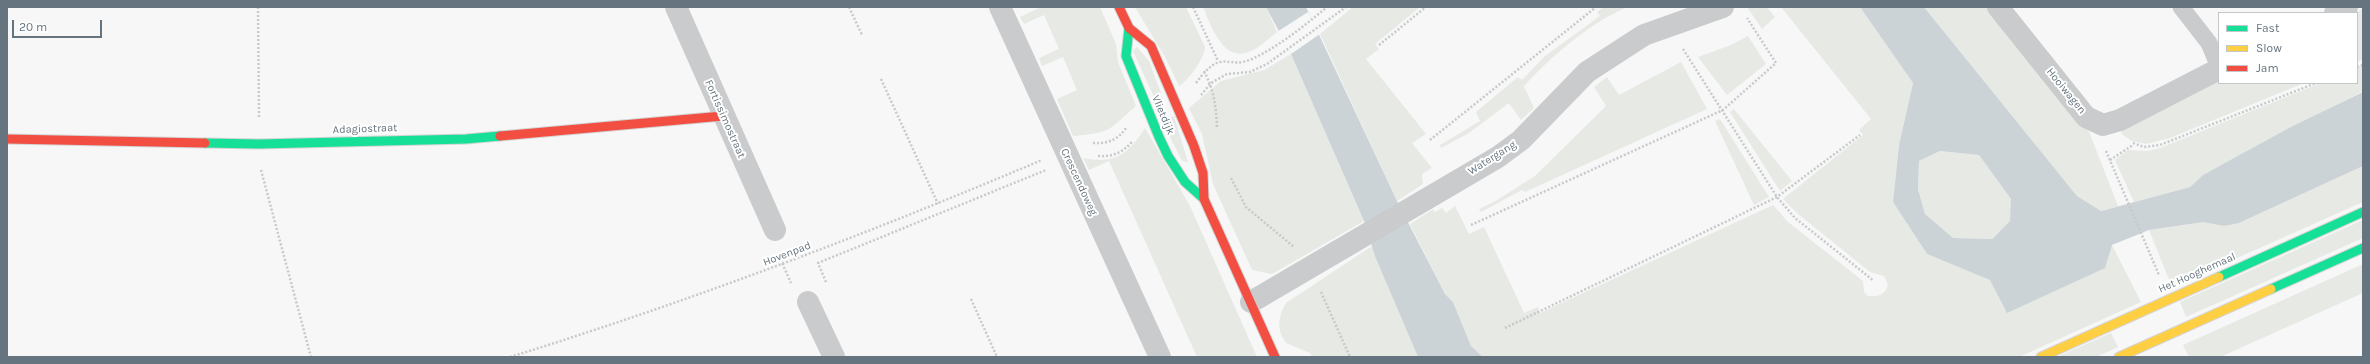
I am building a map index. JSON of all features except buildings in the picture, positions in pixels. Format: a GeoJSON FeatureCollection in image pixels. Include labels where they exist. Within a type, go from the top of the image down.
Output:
{"type":"FeatureCollection","features":[{"type":"Feature","properties":{"kind":"street","name":"Fortissimostraat"},"geometry":{"type":"LineString","coordinates":[[676,7],[723,116],[775,230]]}},
{"type":"Feature","properties":{"kind":"street","name":"Crescendoweg"},"geometry":{"type":"LineString","coordinates":[[1000,7],[1160,357]]}},
{"type":"Feature","properties":{"kind":"street","name":"Vlietdijk"},"geometry":{"type":"LineString","coordinates":[[1119,7],[1129,28],[1151,46],[1194,146],[1203,173],[1204,199],[1251,302],[1274,357]]}},
{"type":"Feature","properties":{"kind":"street","name":"Watergang"},"geometry":{"type":"LineString","coordinates":[[1251,302],[1311,268],[1406,209],[1498,157],[1521,140],[1587,72],[1644,35],[1723,7]]}},
{"type":"Feature","properties":{"kind":"street","name":"Hooiwagen"},"geometry":{"type":"LineString","coordinates":[[1998,7],[2086,117],[2104,125],[2120,120],[2218,69]]}},
{"type":"Feature","properties":{"kind":"street"},"geometry":{"type":"LineString","coordinates":[[2337,12],[2347,7]]}},
{"type":"Feature","properties":{"kind":"street","name":"Vlietdijk"},"geometry":{"type":"LineString","coordinates":[[1129,28],[1126,56],[1153,122],[1168,156],[1185,182],[1204,199]]}},
{"type":"Feature","properties":{"kind":"street","name":"Adagiostraat"},"geometry":{"type":"LineString","coordinates":[[7,139],[259,144],[466,139],[723,116]]}},
{"type":"Feature","properties":{"kind":"street","name":"Het Hooghemaal"},"geometry":{"type":"LineString","coordinates":[[2041,357],[2363,212]]}},
{"type":"Feature","properties":{"kind":"street"},"geometry":{"type":"LineString","coordinates":[[2119,357],[2363,248]]}},
{"type":"Feature","properties":{"kind":"street"},"geometry":{"type":"LineString","coordinates":[[808,302],[834,357]]}},
{"type":"Feature","properties":{"kind":"lane"},"geometry":{"type":"LineString","coordinates":[[2181,7],[2209,43],[2218,66]]}},
{"type":"Feature","properties":{"kind":"path"},"geometry":{"type":"LineString","coordinates":[[258,7],[260,164],[311,357]]}},
{"type":"Feature","properties":{"kind":"path"},"geometry":{"type":"LineString","coordinates":[[849,7],[862,35]]}},
{"type":"Feature","properties":{"kind":"path"},"geometry":{"type":"LineString","coordinates":[[1193,7],[1218,61],[1247,61],[1274,48],[1327,7]]}},
{"type":"Feature","properties":{"kind":"path"},"geometry":{"type":"LineString","coordinates":[[1178,109],[1201,95],[1211,83],[1227,74],[1250,72],[1280,56],[1346,7]]}},
{"type":"Feature","properties":{"kind":"path"},"geometry":{"type":"LineString","coordinates":[[1379,45],[1426,7]]}},
{"type":"Feature","properties":{"kind":"path"},"geometry":{"type":"LineString","coordinates":[[1430,140],[1596,7]]}},
{"type":"Feature","properties":{"kind":"path"},"geometry":{"type":"LineString","coordinates":[[1471,225],[1723,110],[1776,63],[1744,13]]}},
{"type":"Feature","properties":{"kind":"path"},"geometry":{"type":"LineString","coordinates":[[1669,26],[1777,197],[1795,218],[1874,281]]}},
{"type":"Feature","properties":{"kind":"path"},"geometry":{"type":"LineString","coordinates":[[1204,70],[1211,83],[1216,104],[1217,134]]}},
{"type":"Feature","properties":{"kind":"path"},"geometry":{"type":"LineString","coordinates":[[881,79],[938,204]]}},
{"type":"Feature","properties":{"kind":"path"},"geometry":{"type":"LineString","coordinates":[[2131,143],[2144,147],[2160,145],[2313,84]]}},
{"type":"Feature","properties":{"kind":"path"},"geometry":{"type":"LineString","coordinates":[[827,285],[818,263],[1067,156],[1083,155],[1107,157],[1119,153],[1128,146],[1139,130],[1153,122]]}},
{"type":"Feature","properties":{"kind":"path"},"geometry":{"type":"LineString","coordinates":[[1505,328],[1777,197],[1860,135]]}},
{"type":"Feature","properties":{"kind":"path"},"geometry":{"type":"LineString","coordinates":[[2110,160],[2136,144]]}},
{"type":"Feature","properties":{"kind":"path","name":"Hovenpad"},"geometry":{"type":"LineString","coordinates":[[510,357],[590,332],[782,265],[938,204],[1067,156]]}},
{"type":"Feature","properties":{"kind":"path"},"geometry":{"type":"LineString","coordinates":[[2111,164],[2156,266]]}},
{"type":"Feature","properties":{"kind":"path"},"geometry":{"type":"LineString","coordinates":[[1230,175],[1246,207],[1296,249],[1311,268],[1350,357]]}},
{"type":"Feature","properties":{"kind":"path"},"geometry":{"type":"LineString","coordinates":[[775,230],[773,242],[782,265],[794,289],[808,302]]}},
{"type":"Feature","properties":{"kind":"path"},"geometry":{"type":"LineString","coordinates":[[971,299],[997,357]]}},
{"type":"Feature","properties":{"kind":"shaded area"},"geometry":{"type":"Polygon","coordinates":[[[1041,7],[1100,7],[1116,44],[1118,62],[1136,106],[1113,126],[1103,132],[1073,136],[1057,99],[1077,90],[1063,57],[1042,66],[1039,58],[1059,49],[1044,15],[1024,24],[1020,17],[1041,7]]]}},
{"type":"Feature","properties":{"kind":"shaded area"},"geometry":{"type":"Polygon","coordinates":[[[1135,7],[1186,7],[1205,47],[1202,57],[1195,69],[1179,86],[1165,57],[1135,7]]]}},
{"type":"Feature","properties":{"kind":"shaded area"},"geometry":{"type":"Polygon","coordinates":[[[1203,7],[1266,7],[1277,32],[1249,52],[1240,54],[1232,52],[1219,40],[1203,7]]]}},
{"type":"Feature","properties":{"kind":"shaded area"},"geometry":{"type":"Polygon","coordinates":[[[1266,7],[1306,7],[1397,201],[1445,294],[1453,302],[1471,346],[1483,357],[1418,357],[1375,256],[1364,221],[1291,54],[1266,7]]]}},
{"type":"Feature","properties":{"kind":"shaded area"},"geometry":{"type":"Polygon","coordinates":[[[1353,7],[1420,7],[1375,44],[1379,49],[1366,59],[1426,134],[1412,143],[1432,168],[1422,174],[1423,184],[1397,201],[1320,34],[1353,7]]]}},
{"type":"Feature","properties":{"kind":"shaded area"},"geometry":{"type":"Polygon","coordinates":[[[1604,7],[1627,7],[1584,32],[1559,52],[1524,86],[1534,108],[1521,120],[1509,103],[1469,133],[1441,148],[1440,145],[1480,121],[1476,112],[1518,77],[1522,80],[1545,56],[1600,16],[1597,12],[1604,7]]]}},
{"type":"Feature","properties":{"kind":"shaded area"},"geometry":{"type":"Polygon","coordinates":[[[1747,7],[1767,7],[1775,17],[1762,29],[1747,7]]]}},
{"type":"Feature","properties":{"kind":"shaded area"},"geometry":{"type":"Polygon","coordinates":[[[1781,7],[1860,7],[1913,83],[1899,145],[1893,202],[1927,254],[1991,280],[2112,245],[2141,302],[2019,357],[1483,357],[1471,346],[1453,302],[1445,294],[1410,224],[1433,209],[1435,212],[1442,208],[1446,213],[1455,206],[1469,234],[1484,227],[1524,313],[1538,307],[1540,313],[1773,205],[1788,222],[1863,281],[1864,292],[1868,296],[1878,296],[1885,291],[1888,285],[1884,276],[1870,272],[1798,214],[1783,199],[1863,135],[1859,130],[1871,119],[1781,7]]]}},
{"type":"Feature","properties":{"kind":"shaded area"},"geometry":{"type":"Polygon","coordinates":[[[1860,7],[1924,7],[2077,196],[2101,211],[2190,187],[2203,175],[2291,127],[2363,92],[2363,166],[2239,223],[2224,226],[2204,222],[2149,230],[2112,245],[2105,268],[2007,313],[1990,280],[1927,254],[1893,202],[1899,145],[1913,83],[1860,7]],[[1940,151],[1919,161],[1918,189],[1925,214],[1953,238],[1992,239],[2010,221],[2011,199],[1979,155],[1940,151]]]}},
{"type":"Feature","properties":{"kind":"shaded area"},"geometry":{"type":"Polygon","coordinates":[[[1924,7],[1988,7],[2088,129],[2118,206],[2101,211],[2077,196],[1924,7]]]}},
{"type":"Feature","properties":{"kind":"shaded area"},"geometry":{"type":"Polygon","coordinates":[[[2363,9],[2363,59],[2358,62],[2358,12],[2356,12],[2363,9]]]}},
{"type":"Feature","properties":{"kind":"shaded area"},"geometry":{"type":"Polygon","coordinates":[[[1748,36],[1766,64],[1727,95],[1698,57],[1731,45],[1748,36]]]}},
{"type":"Feature","properties":{"kind":"shaded area"},"geometry":{"type":"Polygon","coordinates":[[[1137,47],[1149,61],[1161,93],[1154,97],[1133,51],[1137,47]]]}},
{"type":"Feature","properties":{"kind":"shaded area"},"geometry":{"type":"Polygon","coordinates":[[[1291,54],[1364,221],[1272,274],[1252,270],[1213,184],[1202,134],[1189,108],[1221,81],[1264,70],[1291,54]]]}},
{"type":"Feature","properties":{"kind":"shaded area"},"geometry":{"type":"Polygon","coordinates":[[[1681,62],[1707,109],[1525,192],[1522,190],[1481,212],[1479,209],[1494,202],[1535,176],[1606,106],[1594,87],[1607,77],[1619,95],[1681,62]]]}},
{"type":"Feature","properties":{"kind":"shaded area"},"geometry":{"type":"Polygon","coordinates":[[[2363,65],[2363,91],[2203,175],[2190,187],[2134,202],[2115,160],[2128,150],[2148,151],[2160,148],[2319,84],[2358,84],[2358,68],[2363,65]]]}},
{"type":"Feature","properties":{"kind":"shaded area"},"geometry":{"type":"Polygon","coordinates":[[[2218,78],[2218,84],[2302,84],[2170,138],[2146,144],[2132,141],[2123,135],[2118,127],[2218,78]]]}},
{"type":"Feature","properties":{"kind":"shaded area"},"geometry":{"type":"Polygon","coordinates":[[[1734,109],[1792,181],[1780,191],[1730,112],[1734,109]]]}},
{"type":"Feature","properties":{"kind":"shaded area"},"geometry":{"type":"Polygon","coordinates":[[[1174,116],[1188,162],[1182,161],[1162,121],[1174,116]]]}},
{"type":"Feature","properties":{"kind":"shaded area"},"geometry":{"type":"Polygon","coordinates":[[[1720,119],[1769,197],[1754,205],[1715,121],[1720,119]]]}},
{"type":"Feature","properties":{"kind":"shaded area"},"geometry":{"type":"Polygon","coordinates":[[[1145,128],[1190,206],[1257,357],[1197,357],[1109,161],[1089,170],[1083,158],[1104,160],[1120,155],[1133,144],[1145,128]]]}},
{"type":"Feature","properties":{"kind":"shaded area"},"geometry":{"type":"Polygon","coordinates":[[[1940,151],[1979,155],[2011,199],[2011,221],[1991,239],[1952,238],[1925,214],[1918,189],[1919,161],[1940,151]]]}},
{"type":"Feature","properties":{"kind":"shaded area"},"geometry":{"type":"Polygon","coordinates":[[[2363,166],[2363,202],[2172,287],[2149,230],[2204,222],[2239,223],[2363,166]]]}},
{"type":"Feature","properties":{"kind":"shaded area"},"geometry":{"type":"Polygon","coordinates":[[[2363,220],[2363,238],[2186,317],[2180,302],[2363,220]]]}},
{"type":"Feature","properties":{"kind":"shaded area"},"geometry":{"type":"Polygon","coordinates":[[[1372,246],[1418,357],[1312,357],[1310,353],[1286,343],[1279,328],[1279,323],[1281,313],[1286,303],[1372,246]]]}},
{"type":"Feature","properties":{"kind":"shaded area"},"geometry":{"type":"Polygon","coordinates":[[[2363,264],[2363,293],[2220,357],[2189,357],[2183,345],[2363,264]]]}},
{"type":"Feature","properties":{"kind":"shaded area"},"geometry":{"type":"Polygon","coordinates":[[[2111,333],[2118,347],[2096,357],[2057,357],[2111,333]]]}},
{"type":"Feature","properties":{"kind":"pier"},"geometry":{"type":"Polygon","coordinates":[[[1308,12],[1320,34],[1291,54],[1277,32],[1308,12]]]}},
{"type":"Feature","properties":{"kind":"traffic: fast"},"geometry":{"type":"LineString","coordinates":[[1129,28],[1126,56],[1159,137],[1168,156],[1185,182],[1204,199]]}},
{"type":"Feature","properties":{"kind":"traffic: fast"},"geometry":{"type":"LineString","coordinates":[[205,143],[259,144],[466,139],[500,136]]}},
{"type":"Feature","properties":{"kind":"traffic: fast"},"geometry":{"type":"LineString","coordinates":[[2219,277],[2363,212]]}},
{"type":"Feature","properties":{"kind":"traffic: fast"},"geometry":{"type":"LineString","coordinates":[[2271,289],[2363,248]]}},
{"type":"Feature","properties":{"kind":"traffic: slow"},"geometry":{"type":"LineString","coordinates":[[2041,357],[2219,277]]}},
{"type":"Feature","properties":{"kind":"traffic: slow"},"geometry":{"type":"LineString","coordinates":[[2119,357],[2271,289]]}},
{"type":"Feature","properties":{"kind":"traffic: jam"},"geometry":{"type":"LineString","coordinates":[[1119,7],[1129,28],[1151,46],[1194,146],[1203,173],[1204,199],[1275,357]]}},
{"type":"Feature","properties":{"kind":"traffic: jam"},"geometry":{"type":"LineString","coordinates":[[500,136],[723,116]]}},
{"type":"Feature","properties":{"kind":"traffic: jam"},"geometry":{"type":"LineString","coordinates":[[7,139],[205,143]]}}]}
